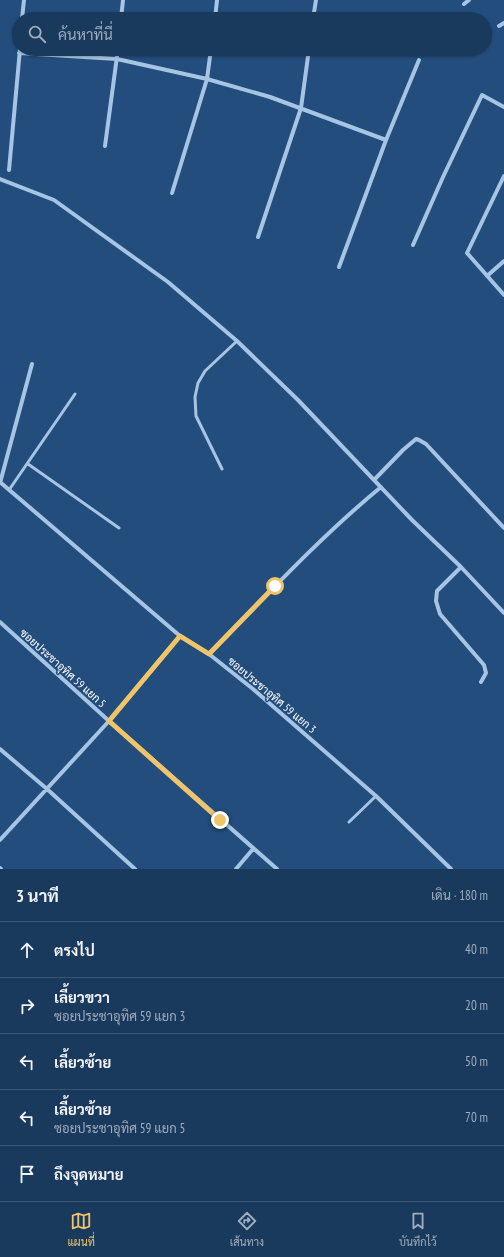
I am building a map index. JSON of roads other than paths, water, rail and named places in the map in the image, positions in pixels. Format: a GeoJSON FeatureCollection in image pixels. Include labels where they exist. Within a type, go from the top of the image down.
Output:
{"type":"FeatureCollection","features":[{"type":"Feature","properties":{"kind":"street"},"geometry":{"type":"LineString","coordinates":[[23,12],[24,0]]}},
{"type":"Feature","properties":{"kind":"street"},"geometry":{"type":"LineString","coordinates":[[122,12],[123,0]]}},
{"type":"Feature","properties":{"kind":"street"},"geometry":{"type":"LineString","coordinates":[[215,12],[217,0]]}},
{"type":"Feature","properties":{"kind":"street"},"geometry":{"type":"LineString","coordinates":[[314,12],[316,0]]}},
{"type":"Feature","properties":{"kind":"street"},"geometry":{"type":"LineString","coordinates":[[464,4],[469,0]]}},
{"type":"Feature","properties":{"kind":"street"},"geometry":{"type":"LineString","coordinates":[[499,26],[504,23]]}},
{"type":"Feature","properties":{"kind":"street"},"geometry":{"type":"LineString","coordinates":[[9,170],[19,56]]}},
{"type":"Feature","properties":{"kind":"street"},"geometry":{"type":"LineString","coordinates":[[80,56],[117,59],[207,79],[270,97],[386,140]]}},
{"type":"Feature","properties":{"kind":"street"},"geometry":{"type":"LineString","coordinates":[[105,146],[117,56]]}},
{"type":"Feature","properties":{"kind":"street"},"geometry":{"type":"LineString","coordinates":[[172,193],[207,79],[210,56]]}},
{"type":"Feature","properties":{"kind":"street"},"geometry":{"type":"LineString","coordinates":[[258,237],[302,108],[308,56]]}},
{"type":"Feature","properties":{"kind":"street"},"geometry":{"type":"LineString","coordinates":[[339,267],[386,140],[419,60]]}},
{"type":"Feature","properties":{"kind":"street"},"geometry":{"type":"LineString","coordinates":[[413,245],[482,95],[504,107]]}},
{"type":"Feature","properties":{"kind":"street"},"geometry":{"type":"LineString","coordinates":[[504,176],[467,253],[504,295]]}},
{"type":"Feature","properties":{"kind":"street"},"geometry":{"type":"LineString","coordinates":[[0,179],[54,200],[168,282],[237,341],[298,400],[412,520],[461,567],[504,613]]}},
{"type":"Feature","properties":{"kind":"street"},"geometry":{"type":"LineString","coordinates":[[486,276],[504,261]]}},
{"type":"Feature","properties":{"kind":"street"},"geometry":{"type":"LineString","coordinates":[[0,483],[32,364]]}},
{"type":"Feature","properties":{"kind":"street"},"geometry":{"type":"LineString","coordinates":[[374,480],[403,450],[416,439],[419,440],[426,444],[504,528]]}},
{"type":"Feature","properties":{"kind":"street","name":"ซอยประชาอุทิศ 59 แยก 3"},"geometry":{"type":"LineString","coordinates":[[0,483],[180,636],[209,654],[253,690],[376,796],[451,869]]}},
{"type":"Feature","properties":{"kind":"street"},"geometry":{"type":"LineString","coordinates":[[209,654],[319,541],[381,487]]}},
{"type":"Feature","properties":{"kind":"street"},"geometry":{"type":"LineString","coordinates":[[461,567],[437,591],[436,601],[440,614],[484,665],[486,673],[481,682]]}},
{"type":"Feature","properties":{"kind":"street"},"geometry":{"type":"LineString","coordinates":[[500,609],[504,605]]}},
{"type":"Feature","properties":{"kind":"street","name":"ซอยประชาอุทิศ 59 แยก 5"},"geometry":{"type":"LineString","coordinates":[[0,622],[109,721],[277,869]]}},
{"type":"Feature","properties":{"kind":"street"},"geometry":{"type":"LineString","coordinates":[[0,840],[109,721],[180,636]]}},
{"type":"Feature","properties":{"kind":"street"},"geometry":{"type":"LineString","coordinates":[[0,750],[47,789],[135,869]]}},
{"type":"Feature","properties":{"kind":"street"},"geometry":{"type":"LineString","coordinates":[[236,869],[254,849]]}},
{"type":"Feature","properties":{"kind":"lane"},"geometry":{"type":"LineString","coordinates":[[222,469],[196,416],[195,397],[198,383],[205,371],[237,341]]}},
{"type":"Feature","properties":{"kind":"lane"},"geometry":{"type":"LineString","coordinates":[[9,490],[75,394]]}},
{"type":"Feature","properties":{"kind":"lane"},"geometry":{"type":"LineString","coordinates":[[28,464],[119,528]]}},
{"type":"Feature","properties":{"kind":"lane"},"geometry":{"type":"LineString","coordinates":[[349,822],[376,796]]}}]}
